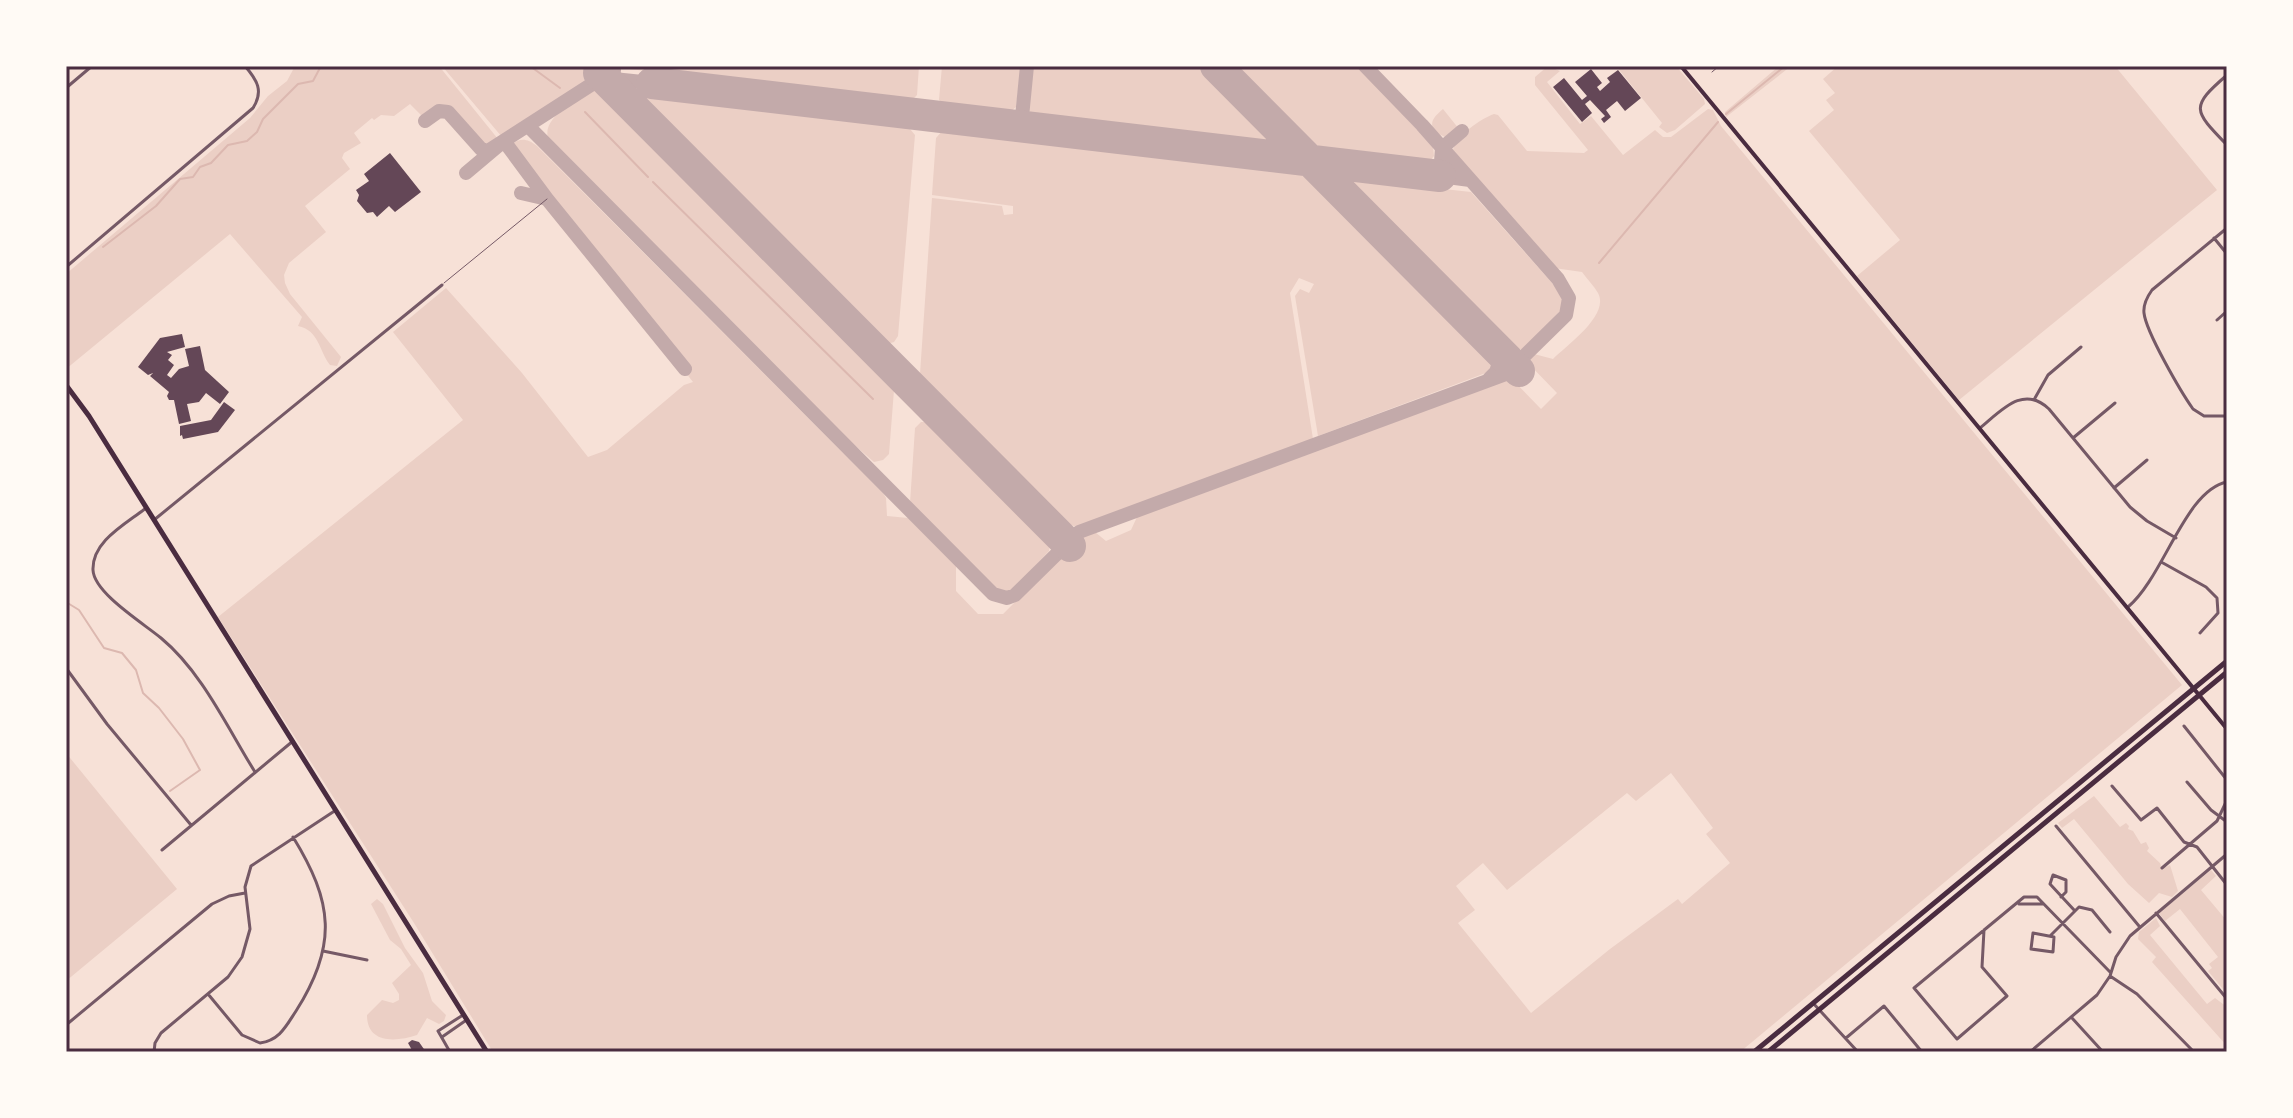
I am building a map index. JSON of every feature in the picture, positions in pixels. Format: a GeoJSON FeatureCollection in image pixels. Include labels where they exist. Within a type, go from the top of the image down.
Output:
{"type":"FeatureCollection","features":[{"type":"Feature","properties":{"kind":"main road"},"geometry":{"type":"LineString","coordinates":[[1681,66],[2227,729]]}},
{"type":"Feature","properties":{"kind":"main road"},"geometry":{"type":"LineString","coordinates":[[66,385],[89,416],[487,1052]]}},
{"type":"Feature","properties":{"kind":"main road"},"geometry":{"type":"LineString","coordinates":[[1754,1052],[2227,661]]}},
{"type":"Feature","properties":{"kind":"main road"},"geometry":{"type":"LineString","coordinates":[[1768,1052],[2227,672]]}},
{"type":"Feature","properties":{"kind":"street"},"geometry":{"type":"LineString","coordinates":[[66,88],[92,66]]}},
{"type":"Feature","properties":{"kind":"street"},"geometry":{"type":"LineString","coordinates":[[66,267],[253,108],[259,98],[259,87],[245,66]]}},
{"type":"Feature","properties":{"kind":"street"},"geometry":{"type":"LineString","coordinates":[[2227,75],[2201,98],[2199,107],[2227,145]]}},
{"type":"Feature","properties":{"kind":"street"},"geometry":{"type":"LineString","coordinates":[[2227,228],[2152,290],[2146,299],[2144,312],[2151,333],[2190,405],[2200,415],[2227,416]]}},
{"type":"Feature","properties":{"kind":"street"},"geometry":{"type":"LineString","coordinates":[[2214,238],[2227,254]]}},
{"type":"Feature","properties":{"kind":"street"},"geometry":{"type":"LineString","coordinates":[[154,520],[442,285]]}},
{"type":"Feature","properties":{"kind":"street"},"geometry":{"type":"LineString","coordinates":[[2217,320],[2227,311]]}},
{"type":"Feature","properties":{"kind":"street"},"geometry":{"type":"LineString","coordinates":[[2035,398],[2048,375],[2081,347]]}},
{"type":"Feature","properties":{"kind":"street"},"geometry":{"type":"LineString","coordinates":[[1980,428],[2015,401],[2035,398],[2049,409],[2139,516],[2176,538]]}},
{"type":"Feature","properties":{"kind":"street"},"geometry":{"type":"LineString","coordinates":[[2073,438],[2115,403]]}},
{"type":"Feature","properties":{"kind":"street"},"geometry":{"type":"LineString","coordinates":[[2114,488],[2147,460]]}},
{"type":"Feature","properties":{"kind":"street"},"geometry":{"type":"LineString","coordinates":[[2128,608],[2147,589],[2199,499],[2211,487],[2227,482]]}},
{"type":"Feature","properties":{"kind":"street"},"geometry":{"type":"LineString","coordinates":[[146,508],[101,545],[93,559],[93,576],[106,593],[172,647],[188,665],[255,772]]}},
{"type":"Feature","properties":{"kind":"street"},"geometry":{"type":"LineString","coordinates":[[2163,563],[2206,587],[2217,598],[2218,613],[2200,633]]}},
{"type":"Feature","properties":{"kind":"street"},"geometry":{"type":"LineString","coordinates":[[66,668],[107,724],[191,825]]}},
{"type":"Feature","properties":{"kind":"street"},"geometry":{"type":"LineString","coordinates":[[2184,726],[2227,780]]}},
{"type":"Feature","properties":{"kind":"street"},"geometry":{"type":"LineString","coordinates":[[162,850],[293,741]]}},
{"type":"Feature","properties":{"kind":"street"},"geometry":{"type":"LineString","coordinates":[[2187,782],[2227,822]]}},
{"type":"Feature","properties":{"kind":"street"},"geometry":{"type":"LineString","coordinates":[[2112,786],[2141,820],[2157,808],[2184,842],[2197,847],[2227,885]]}},
{"type":"Feature","properties":{"kind":"street"},"geometry":{"type":"LineString","coordinates":[[2162,868],[2220,818],[2227,800]]}},
{"type":"Feature","properties":{"kind":"street"},"geometry":{"type":"LineString","coordinates":[[154,1052],[161,1033],[231,973],[245,951],[250,925],[245,893],[247,876],[253,864],[336,810]]}},
{"type":"Feature","properties":{"kind":"street"},"geometry":{"type":"LineString","coordinates":[[2056,826],[2139,926]]}},
{"type":"Feature","properties":{"kind":"street"},"geometry":{"type":"LineString","coordinates":[[208,994],[242,1035],[260,1043],[274,1039],[281,1033],[312,985],[323,951],[326,922],[313,869],[293,837]]}},
{"type":"Feature","properties":{"kind":"street"},"geometry":{"type":"LineString","coordinates":[[2030,1052],[2097,995],[2111,974],[2123,944],[2139,926],[2227,854]]}},
{"type":"Feature","properties":{"kind":"street"},"geometry":{"type":"LineString","coordinates":[[2061,897],[2066,892],[2066,880],[2053,875],[2050,884],[2061,897],[2075,911]]}},
{"type":"Feature","properties":{"kind":"street"},"geometry":{"type":"LineString","coordinates":[[66,1025],[215,902],[245,893]]}},
{"type":"Feature","properties":{"kind":"street"},"geometry":{"type":"LineString","coordinates":[[1984,930],[1982,967],[2007,996],[1957,1039],[1914,988],[1984,930],[2016,904],[2028,896],[2037,897],[2111,974],[2137,994],[2194,1052]]}},
{"type":"Feature","properties":{"kind":"street"},"geometry":{"type":"LineString","coordinates":[[2051,935],[2079,907],[2092,910],[2110,932]]}},
{"type":"Feature","properties":{"kind":"street"},"geometry":{"type":"LineString","coordinates":[[2156,913],[2227,999]]}},
{"type":"Feature","properties":{"kind":"street"},"geometry":{"type":"LineString","coordinates":[[2033,933],[2051,935],[2054,937],[2053,952],[2031,949],[2033,933]]}},
{"type":"Feature","properties":{"kind":"street"},"geometry":{"type":"LineString","coordinates":[[323,951],[367,960]]}},
{"type":"Feature","properties":{"kind":"street"},"geometry":{"type":"LineString","coordinates":[[1813,1003],[1858,1052]]}},
{"type":"Feature","properties":{"kind":"street"},"geometry":{"type":"LineString","coordinates":[[1846,1038],[1884,1006],[1922,1052]]}},
{"type":"Feature","properties":{"kind":"street"},"geometry":{"type":"LineString","coordinates":[[450,1052],[438,1031],[465,1018]]}},
{"type":"Feature","properties":{"kind":"street"},"geometry":{"type":"LineString","coordinates":[[442,1037],[465,1018]]}},
{"type":"Feature","properties":{"kind":"street"},"geometry":{"type":"LineString","coordinates":[[2072,1018],[2103,1052]]}},
{"type":"Feature","properties":{"kind":"lane"},"geometry":{"type":"LineString","coordinates":[[1712,72],[1719,66]]}},
{"type":"Feature","properties":{"kind":"lane"},"geometry":{"type":"LineString","coordinates":[[442,285],[547,199]]}},
{"type":"Feature","properties":{"kind":"shaded area"},"geometry":{"type":"Polygon","coordinates":[[[295,66],[439,66],[498,139],[483,143],[450,108],[440,106],[422,116],[410,104],[394,116],[372,118],[354,133],[361,143],[344,153],[342,158],[350,169],[305,206],[326,232],[289,263],[284,275],[290,294],[341,357],[337,366],[330,365],[310,332],[298,326],[302,317],[230,234],[66,369],[66,274],[250,118],[268,96],[287,81],[295,66]]]}},
{"type":"Feature","properties":{"kind":"shaded area"},"geometry":{"type":"Polygon","coordinates":[[[442,66],[607,66],[591,80],[502,137],[442,66]]]}},
{"type":"Feature","properties":{"kind":"shaded area"},"geometry":{"type":"Polygon","coordinates":[[[625,66],[919,66],[917,95],[910,102],[629,69],[625,66]]]}},
{"type":"Feature","properties":{"kind":"shaded area"},"geometry":{"type":"Polygon","coordinates":[[[942,66],[1021,66],[1016,107],[1006,115],[947,108],[939,100],[942,66]]]}},
{"type":"Feature","properties":{"kind":"shaded area"},"geometry":{"type":"Polygon","coordinates":[[[1033,66],[1200,66],[1273,139],[1267,145],[1034,117],[1028,109],[1033,66]]]}},
{"type":"Feature","properties":{"kind":"shaded area"},"geometry":{"type":"Polygon","coordinates":[[[1231,66],[1357,66],[1433,147],[1434,156],[1422,164],[1319,151],[1231,66]]]}},
{"type":"Feature","properties":{"kind":"shaded area"},"geometry":{"type":"Polygon","coordinates":[[[1548,66],[1560,71],[1547,82],[1580,124],[1591,116],[1623,155],[1655,130],[1663,137],[1671,137],[1708,109],[1713,110],[1721,126],[2182,685],[1740,1052],[493,1052],[218,617],[463,420],[393,332],[446,288],[522,373],[588,457],[607,450],[684,385],[693,382],[511,151],[510,145],[524,140],[537,146],[883,493],[887,516],[908,518],[956,566],[956,591],[978,614],[1003,614],[1078,539],[1095,532],[1106,541],[1131,530],[1137,517],[1511,378],[1541,409],[1557,393],[1527,362],[1534,354],[1553,359],[1577,338],[1598,311],[1598,293],[1582,272],[1554,268],[1453,150],[1469,129],[1494,114],[1527,151],[1584,153],[1588,150],[1535,85],[1535,77],[1548,66]],[[1671,773],[1636,801],[1627,793],[1507,890],[1483,863],[1456,886],[1475,910],[1458,923],[1531,1013],[1678,899],[1682,904],[1730,863],[1706,834],[1713,828],[1671,773]]]}},
{"type":"Feature","properties":{"kind":"shaded area"},"geometry":{"type":"Polygon","coordinates":[[[1616,66],[1676,66],[1705,104],[1675,130],[1667,133],[1659,127],[1662,123],[1616,66]]]}},
{"type":"Feature","properties":{"kind":"shaded area"},"geometry":{"type":"Polygon","coordinates":[[[1779,66],[1791,66],[1726,117],[1725,112],[1779,66]]]}},
{"type":"Feature","properties":{"kind":"shaded area"},"geometry":{"type":"Polygon","coordinates":[[[1838,66],[2115,66],[2217,190],[1959,400],[1857,276],[1900,240],[1809,131],[1834,110],[1826,100],[1835,93],[1823,79],[1838,66]]]}},
{"type":"Feature","properties":{"kind":"shaded area"},"geometry":{"type":"Polygon","coordinates":[[[595,90],[602,91],[891,382],[894,390],[889,454],[883,460],[874,462],[843,435],[548,139],[550,123],[555,116],[595,90]]]}},
{"type":"Feature","properties":{"kind":"shaded area"},"geometry":{"type":"Polygon","coordinates":[[[648,95],[905,123],[915,135],[898,336],[894,342],[887,344],[881,340],[643,99],[648,95]]]}},
{"type":"Feature","properties":{"kind":"shaded area"},"geometry":{"type":"Polygon","coordinates":[[[1443,109],[1459,129],[1445,137],[1435,132],[1432,125],[1443,109]]]}},
{"type":"Feature","properties":{"kind":"shaded area"},"geometry":{"type":"Polygon","coordinates":[[[943,130],[1303,172],[1492,360],[1491,371],[1318,436],[1295,296],[1300,289],[1309,293],[1314,284],[1299,278],[1290,293],[1313,439],[1078,527],[1063,523],[924,383],[920,374],[932,198],[1002,206],[1004,215],[1013,214],[1013,206],[932,195],[936,138],[943,130]]]}},
{"type":"Feature","properties":{"kind":"shaded area"},"geometry":{"type":"Polygon","coordinates":[[[1353,179],[1471,192],[1561,293],[1564,307],[1524,349],[1513,349],[1350,184],[1353,179]]]}},
{"type":"Feature","properties":{"kind":"shaded area"},"geometry":{"type":"Polygon","coordinates":[[[921,422],[929,422],[1050,543],[1049,551],[1010,592],[997,590],[910,503],[915,428],[921,422]]]}},
{"type":"Feature","properties":{"kind":"shaded area"},"geometry":{"type":"Polygon","coordinates":[[[66,753],[177,889],[66,981],[66,753]]]}},
{"type":"Feature","properties":{"kind":"shaded area"},"geometry":{"type":"Polygon","coordinates":[[[2094,796],[2120,827],[2126,823],[2141,844],[2146,842],[2147,851],[2162,869],[2170,865],[2178,891],[2172,897],[2159,893],[2149,903],[2128,884],[2074,819],[2062,828],[2058,823],[2094,796]]]}},
{"type":"Feature","properties":{"kind":"shaded area"},"geometry":{"type":"Polygon","coordinates":[[[2211,870],[2216,876],[2201,890],[2227,921],[2227,994],[2208,971],[2212,968],[2209,964],[2218,957],[2180,909],[2165,921],[2159,913],[2211,870]]]}},
{"type":"Feature","properties":{"kind":"shaded area"},"geometry":{"type":"Polygon","coordinates":[[[377,899],[383,904],[405,948],[423,973],[432,1001],[446,1015],[439,1024],[427,1018],[417,1035],[384,1038],[377,1036],[368,1024],[367,1015],[382,1000],[393,1003],[399,1000],[392,983],[411,965],[401,949],[390,940],[371,904],[377,899]]]}},
{"type":"Feature","properties":{"kind":"shaded area"},"geometry":{"type":"Polygon","coordinates":[[[2156,918],[2160,926],[2150,935],[2207,1004],[2215,998],[2227,1007],[2227,1046],[2152,962],[2156,957],[2138,939],[2139,932],[2156,918]]]}},
{"type":"Feature","properties":{"kind":"building"},"geometry":{"type":"Polygon","coordinates":[[[1591,69],[1602,83],[1597,87],[1600,91],[1610,82],[1607,78],[1618,70],[1641,98],[1625,111],[1617,101],[1606,110],[1611,117],[1604,123],[1601,119],[1605,116],[1590,100],[1585,104],[1592,113],[1582,122],[1553,87],[1564,78],[1582,100],[1587,96],[1575,82],[1591,69]]]}},
{"type":"Feature","properties":{"kind":"building"},"geometry":{"type":"Polygon","coordinates":[[[390,153],[421,192],[395,212],[389,206],[377,217],[373,212],[367,213],[357,201],[359,195],[356,190],[369,181],[364,174],[390,153]]]}},
{"type":"Feature","properties":{"kind":"building"},"geometry":{"type":"Polygon","coordinates":[[[182,334],[185,347],[167,352],[172,355],[168,360],[174,365],[167,375],[171,378],[179,369],[189,366],[185,349],[200,346],[205,370],[229,392],[220,404],[206,393],[199,402],[187,404],[191,421],[179,424],[174,400],[169,400],[167,396],[169,392],[150,376],[153,373],[148,375],[138,367],[160,338],[182,334]]]}},
{"type":"Feature","properties":{"kind":"building"},"geometry":{"type":"Polygon","coordinates":[[[224,402],[235,410],[218,432],[183,439],[180,436],[180,426],[211,420],[224,402]]]}},
{"type":"Feature","properties":{"kind":"building"},"geometry":{"type":"Polygon","coordinates":[[[412,1040],[419,1042],[426,1052],[413,1052],[408,1043],[412,1040]]]}},
{"type":"Feature","properties":{"kind":"waterway"},"geometry":{"type":"LineString","coordinates":[[103,247],[156,206],[180,179],[193,177],[200,167],[211,163],[228,145],[247,141],[257,132],[263,119],[298,84],[313,81],[321,66]]}},
{"type":"Feature","properties":{"kind":"waterway"},"geometry":{"type":"LineString","coordinates":[[530,66],[560,88]]}},
{"type":"Feature","properties":{"kind":"waterway"},"geometry":{"type":"LineString","coordinates":[[1726,114],[1785,66]]}},
{"type":"Feature","properties":{"kind":"waterway"},"geometry":{"type":"LineString","coordinates":[[585,112],[648,177]]}},
{"type":"Feature","properties":{"kind":"waterway"},"geometry":{"type":"LineString","coordinates":[[1599,263],[1718,122]]}},
{"type":"Feature","properties":{"kind":"waterway"},"geometry":{"type":"LineString","coordinates":[[653,182],[873,399]]}},
{"type":"Feature","properties":{"kind":"waterway"},"geometry":{"type":"LineString","coordinates":[[66,602],[79,610],[104,648],[122,653],[136,670],[143,693],[183,739],[200,770],[170,791]]}},
{"type":"Feature","properties":{"kind":"taxiway"},"geometry":{"type":"LineString","coordinates":[[1021,127],[1027,66]]}},
{"type":"Feature","properties":{"kind":"taxiway"},"geometry":{"type":"LineString","coordinates":[[528,126],[993,594],[1007,598],[1015,595],[1079,532],[1506,374],[1566,315],[1569,298],[1558,279],[1422,125],[1365,66]]}},
{"type":"Feature","properties":{"kind":"taxiway"},"geometry":{"type":"LineString","coordinates":[[425,121],[439,111],[448,112],[481,149],[488,151],[614,70]]}},
{"type":"Feature","properties":{"kind":"taxiway"},"geometry":{"type":"LineString","coordinates":[[604,78],[652,83]]}},
{"type":"Feature","properties":{"kind":"taxiway"},"geometry":{"type":"LineString","coordinates":[[1462,131],[1442,148],[1440,176],[1470,180]]}},
{"type":"Feature","properties":{"kind":"taxiway"},"geometry":{"type":"LineString","coordinates":[[466,173],[504,141],[685,369]]}},
{"type":"Feature","properties":{"kind":"taxiway"},"geometry":{"type":"LineString","coordinates":[[521,193],[547,199]]}},
{"type":"Feature","properties":{"kind":"taxiway"},"geometry":{"type":"LineString","coordinates":[[1489,379],[1496,372],[1502,354]]}},
{"type":"Feature","properties":{"kind":"runway"},"geometry":{"type":"LineString","coordinates":[[1216,66],[1519,371]]}},
{"type":"Feature","properties":{"kind":"runway"},"geometry":{"type":"LineString","coordinates":[[599,73],[1070,546]]}},
{"type":"Feature","properties":{"kind":"runway"},"geometry":{"type":"LineString","coordinates":[[652,83],[1440,176]]}}]}
